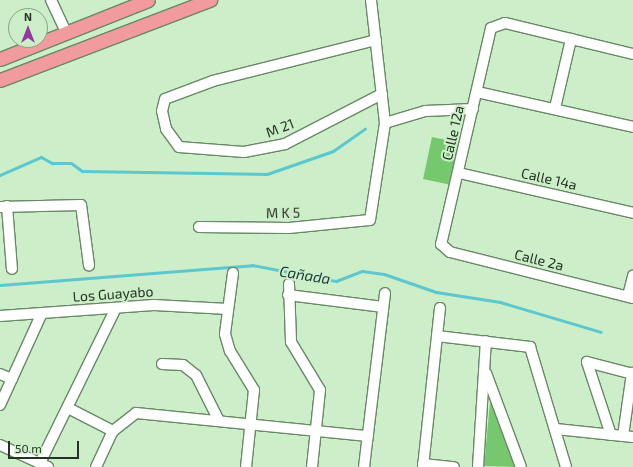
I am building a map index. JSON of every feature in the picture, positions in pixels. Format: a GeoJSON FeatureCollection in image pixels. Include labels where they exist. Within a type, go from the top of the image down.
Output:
{"type":"FeatureCollection","features":[{"type":"Feature","properties":{"kind":"main road"},"geometry":{"type":"LineString","coordinates":[[0,59],[148,0]]}},
{"type":"Feature","properties":{"kind":"main road"},"geometry":{"type":"LineString","coordinates":[[0,80],[210,0]]}},
{"type":"Feature","properties":{"kind":"street"},"geometry":{"type":"LineString","coordinates":[[51,0],[66,32]]}},
{"type":"Feature","properties":{"kind":"street"},"geometry":{"type":"LineString","coordinates":[[371,0],[385,123],[425,111],[473,108]]}},
{"type":"Feature","properties":{"kind":"street","name":"Calle 12a"},"geometry":{"type":"LineString","coordinates":[[441,244],[459,173],[492,28],[505,23],[571,39]]}},
{"type":"Feature","properties":{"kind":"street"},"geometry":{"type":"LineString","coordinates":[[555,108],[571,39],[633,54]]}},
{"type":"Feature","properties":{"kind":"street","name":"M 21"},"geometry":{"type":"LineString","coordinates":[[376,40],[213,81],[165,100],[162,111],[166,130],[179,147],[244,152],[266,149],[285,144],[382,94]]}},
{"type":"Feature","properties":{"kind":"street"},"geometry":{"type":"LineString","coordinates":[[477,92],[555,108],[633,127]]}},
{"type":"Feature","properties":{"kind":"street","name":"M K 5"},"geometry":{"type":"LineString","coordinates":[[199,227],[289,228],[367,222],[373,217],[385,123]]}},
{"type":"Feature","properties":{"kind":"street","name":"Calle 14a"},"geometry":{"type":"LineString","coordinates":[[459,173],[633,212]]}},
{"type":"Feature","properties":{"kind":"street"},"geometry":{"type":"LineString","coordinates":[[12,269],[3,207],[83,206],[89,265]]}},
{"type":"Feature","properties":{"kind":"street","name":"Calle 2a"},"geometry":{"type":"LineString","coordinates":[[441,244],[450,252],[631,297]]}},
{"type":"Feature","properties":{"kind":"street"},"geometry":{"type":"LineString","coordinates":[[233,273],[225,334],[230,352],[254,390],[253,423],[246,467]]}},
{"type":"Feature","properties":{"kind":"street"},"geometry":{"type":"LineString","coordinates":[[631,297],[633,276]]}},
{"type":"Feature","properties":{"kind":"street"},"geometry":{"type":"LineString","coordinates":[[289,284],[288,295],[291,342],[320,390],[312,467]]}},
{"type":"Feature","properties":{"kind":"street"},"geometry":{"type":"LineString","coordinates":[[364,467],[385,293]]}},
{"type":"Feature","properties":{"kind":"street"},"geometry":{"type":"LineString","coordinates":[[288,295],[384,307]]}},
{"type":"Feature","properties":{"kind":"street","name":"Los Guayabo"},"geometry":{"type":"LineString","coordinates":[[0,316],[167,305],[228,309]]}},
{"type":"Feature","properties":{"kind":"street"},"geometry":{"type":"LineString","coordinates":[[0,445],[44,465],[68,408],[116,308]]}},
{"type":"Feature","properties":{"kind":"street"},"geometry":{"type":"LineString","coordinates":[[440,308],[423,465],[454,467]]}},
{"type":"Feature","properties":{"kind":"street"},"geometry":{"type":"LineString","coordinates":[[0,405],[42,313]]}},
{"type":"Feature","properties":{"kind":"street"},"geometry":{"type":"LineString","coordinates":[[437,336],[530,347],[556,429],[566,467]]}},
{"type":"Feature","properties":{"kind":"street"},"geometry":{"type":"LineString","coordinates":[[478,467],[486,341]]}},
{"type":"Feature","properties":{"kind":"street"},"geometry":{"type":"LineString","coordinates":[[556,429],[611,435],[628,436],[633,374],[588,362],[611,435]]}},
{"type":"Feature","properties":{"kind":"street"},"geometry":{"type":"LineString","coordinates":[[162,364],[183,365],[196,375],[218,419]]}},
{"type":"Feature","properties":{"kind":"street"},"geometry":{"type":"LineString","coordinates":[[484,369],[521,467]]}},
{"type":"Feature","properties":{"kind":"street"},"geometry":{"type":"LineString","coordinates":[[0,374],[12,379]]}},
{"type":"Feature","properties":{"kind":"street"},"geometry":{"type":"LineString","coordinates":[[68,408],[113,431]]}},
{"type":"Feature","properties":{"kind":"street"},"geometry":{"type":"LineString","coordinates":[[96,467],[113,431],[136,413],[218,419],[368,436]]}},
{"type":"Feature","properties":{"kind":"green space"},"geometry":{"type":"Polygon","coordinates":[[[432,137],[460,143],[451,185],[423,179],[432,137]]]}},
{"type":"Feature","properties":{"kind":"green space"},"geometry":{"type":"Polygon","coordinates":[[[491,392],[515,467],[484,466],[491,392]]]}},
{"type":"Feature","properties":{"kind":"waterway"},"geometry":{"type":"LineString","coordinates":[[0,175],[41,157],[52,163],[71,163],[82,171],[267,174],[333,151],[365,129]]}},
{"type":"Feature","properties":{"kind":"waterway","name":"Cañada"},"geometry":{"type":"LineString","coordinates":[[0,285],[252,265],[336,281],[362,271],[384,274],[436,292],[500,302],[601,332]]}}]}
